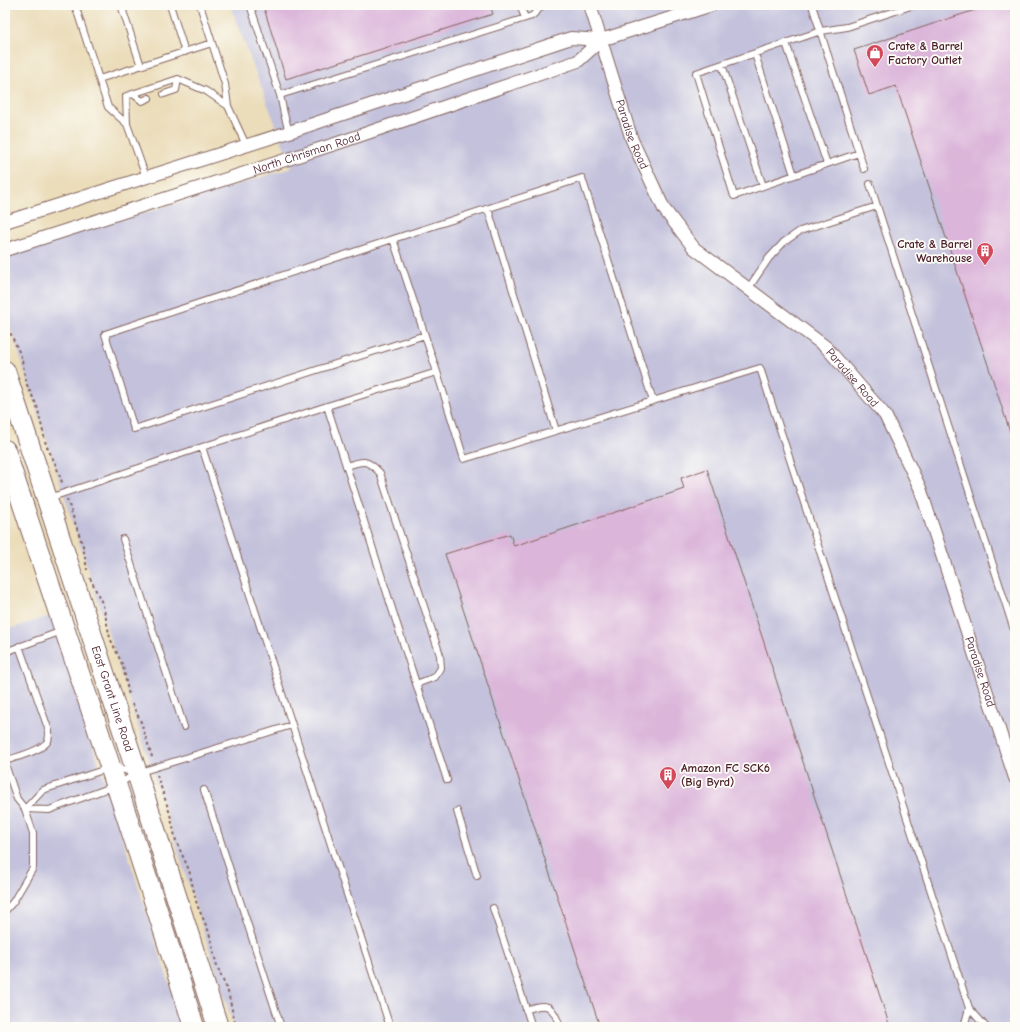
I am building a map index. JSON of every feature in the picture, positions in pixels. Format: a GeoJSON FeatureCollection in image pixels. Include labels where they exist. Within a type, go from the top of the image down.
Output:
{"type":"FeatureCollection","features":[{"type":"Feature","properties":{"kind":"main road","name":"East Grant Line Road"},"geometry":{"type":"LineString","coordinates":[[5,371],[47,498],[146,771],[218,1027]]}},
{"type":"Feature","properties":{"kind":"main road","name":"East Grant Line Road"},"geometry":{"type":"LineString","coordinates":[[5,450],[9,475],[114,776],[194,1027]]}},
{"type":"Feature","properties":{"kind":"street","name":"Paradise Road"},"geometry":{"type":"LineString","coordinates":[[590,5],[632,140],[664,209],[694,248],[826,347],[885,415],[920,488],[1015,778]]}},
{"type":"Feature","properties":{"kind":"street","name":"North Chrisman Road"},"geometry":{"type":"LineString","coordinates":[[5,222],[290,132],[571,38],[601,40],[712,5]]}},
{"type":"Feature","properties":{"kind":"street","name":"North Chrisman Road"},"geometry":{"type":"LineString","coordinates":[[5,250],[330,145],[578,61],[601,40]]}},
{"type":"Feature","properties":{"kind":"lane"},"geometry":{"type":"LineString","coordinates":[[75,5],[108,107],[127,124]]}},
{"type":"Feature","properties":{"kind":"lane"},"geometry":{"type":"LineString","coordinates":[[121,5],[141,66]]}},
{"type":"Feature","properties":{"kind":"lane"},"geometry":{"type":"LineString","coordinates":[[170,5],[185,52]]}},
{"type":"Feature","properties":{"kind":"lane"},"geometry":{"type":"LineString","coordinates":[[200,5],[225,84],[228,106],[246,145]]}},
{"type":"Feature","properties":{"kind":"lane"},"geometry":{"type":"LineString","coordinates":[[250,5],[280,95],[290,132]]}},
{"type":"Feature","properties":{"kind":"lane"},"geometry":{"type":"LineString","coordinates":[[520,5],[525,18]]}},
{"type":"Feature","properties":{"kind":"lane"},"geometry":{"type":"LineString","coordinates":[[280,95],[532,16],[543,5]]}},
{"type":"Feature","properties":{"kind":"lane"},"geometry":{"type":"LineString","coordinates":[[812,5],[864,169]]}},
{"type":"Feature","properties":{"kind":"lane"},"geometry":{"type":"LineString","coordinates":[[859,153],[734,196],[696,74],[821,31],[847,27],[914,5]]}},
{"type":"Feature","properties":{"kind":"lane"},"geometry":{"type":"LineString","coordinates":[[99,79],[212,43]]}},
{"type":"Feature","properties":{"kind":"lane"},"geometry":{"type":"LineString","coordinates":[[786,43],[827,164]]}},
{"type":"Feature","properties":{"kind":"lane"},"geometry":{"type":"LineString","coordinates":[[755,54],[794,175]]}},
{"type":"Feature","properties":{"kind":"lane"},"geometry":{"type":"LineString","coordinates":[[722,65],[763,186]]}},
{"type":"Feature","properties":{"kind":"lane"},"geometry":{"type":"LineString","coordinates":[[146,177],[127,124],[126,96],[178,79],[206,91],[228,106]]}},
{"type":"Feature","properties":{"kind":"lane"},"geometry":{"type":"LineString","coordinates":[[164,94],[176,90],[178,79]]}},
{"type":"Feature","properties":{"kind":"lane"},"geometry":{"type":"LineString","coordinates":[[133,94],[142,101],[149,98]]}},
{"type":"Feature","properties":{"kind":"lane"},"geometry":{"type":"LineString","coordinates":[[425,335],[134,429],[105,334],[582,178],[653,401]]}},
{"type":"Feature","properties":{"kind":"lane"},"geometry":{"type":"LineString","coordinates":[[870,184],[1015,633]]}},
{"type":"Feature","properties":{"kind":"lane"},"geometry":{"type":"LineString","coordinates":[[748,289],[769,258],[784,242],[800,231],[877,206]]}},
{"type":"Feature","properties":{"kind":"lane"},"geometry":{"type":"LineString","coordinates":[[488,208],[556,431]]}},
{"type":"Feature","properties":{"kind":"lane"},"geometry":{"type":"LineString","coordinates":[[393,239],[464,459],[760,368],[968,1008],[986,1027]]}},
{"type":"Feature","properties":{"kind":"lane"},"geometry":{"type":"LineString","coordinates":[[47,498],[327,406],[436,372]]}},
{"type":"Feature","properties":{"kind":"lane"},"geometry":{"type":"LineString","coordinates":[[327,406],[447,780]]}},
{"type":"Feature","properties":{"kind":"lane"},"geometry":{"type":"LineString","coordinates":[[202,447],[390,1027]]}},
{"type":"Feature","properties":{"kind":"lane"},"geometry":{"type":"LineString","coordinates":[[346,466],[362,461],[372,464],[380,473],[440,655],[441,668],[435,677],[416,684]]}},
{"type":"Feature","properties":{"kind":"lane"},"geometry":{"type":"LineString","coordinates":[[123,539],[184,727]]}},
{"type":"Feature","properties":{"kind":"lane"},"geometry":{"type":"LineString","coordinates":[[5,652],[64,630]]}},
{"type":"Feature","properties":{"kind":"lane"},"geometry":{"type":"LineString","coordinates":[[5,761],[38,749],[45,745],[49,739],[49,732],[19,646]]}},
{"type":"Feature","properties":{"kind":"lane"},"geometry":{"type":"LineString","coordinates":[[25,809],[43,790],[146,771],[292,725]]}},
{"type":"Feature","properties":{"kind":"lane"},"geometry":{"type":"LineString","coordinates":[[5,764],[17,799],[25,809],[33,833],[33,868],[13,902],[5,911]]}},
{"type":"Feature","properties":{"kind":"lane"},"geometry":{"type":"LineString","coordinates":[[25,809],[48,810],[114,776],[146,771]]}},
{"type":"Feature","properties":{"kind":"lane"},"geometry":{"type":"LineString","coordinates":[[204,790],[281,1027]]}},
{"type":"Feature","properties":{"kind":"lane"},"geometry":{"type":"LineString","coordinates":[[457,811],[477,876]]}},
{"type":"Feature","properties":{"kind":"lane"},"geometry":{"type":"LineString","coordinates":[[493,908],[532,1027]]}},
{"type":"Feature","properties":{"kind":"lane"},"geometry":{"type":"LineString","coordinates":[[526,1010],[538,1005],[549,1007],[555,1014],[560,1027]]}},
{"type":"Feature","properties":{"kind":"lane"},"geometry":{"type":"LineString","coordinates":[[964,1027],[968,1008]]}},
{"type":"Feature","properties":{"kind":"path"},"geometry":{"type":"LineString","coordinates":[[5,316],[7,326],[21,356],[27,385],[36,406],[46,445],[55,463],[83,546],[88,574],[103,605],[110,638],[123,666],[130,701],[141,722],[146,771],[170,814],[176,841],[189,870],[197,905],[209,932],[217,966],[228,992],[236,1027]]}},
{"type":"Feature","properties":{"kind":"shaded area"},"geometry":{"type":"Polygon","coordinates":[[[230,5],[580,5],[585,14],[614,5],[1015,5],[1015,1027],[234,1027],[5,310],[5,255],[292,168],[230,5]]]}},
{"type":"Feature","properties":{"kind":"shaded area"},"geometry":{"type":"Polygon","coordinates":[[[51,616],[183,1027],[5,1027],[5,630],[51,616]]]}},
{"type":"Feature","properties":{"kind":"building"},"geometry":{"type":"Polygon","coordinates":[[[263,5],[490,5],[493,14],[286,79],[263,5]]]}},
{"type":"Feature","properties":{"kind":"building","name":"Crate & Barrel Warehouse"},"geometry":{"type":"Polygon","coordinates":[[[990,5],[1015,5],[1015,441],[1013,441],[896,86],[869,95],[854,50],[990,5]]]}},
{"type":"Feature","properties":{"kind":"building","name":"Amazon FC SCK6 (Big Byrd)"},"geometry":{"type":"Polygon","coordinates":[[[707,469],[890,1027],[600,1027],[445,554],[510,534],[514,546],[684,489],[681,478],[707,469]]]}},
{"type":"Feature","properties":{"kind":"place","name":"Crate & Barrel Factory Outlet"},"geometry":{"type":"Point","coordinates":[875,68]}},
{"type":"Feature","properties":{"kind":"place","name":"Crate & Barrel Warehouse"},"geometry":{"type":"Point","coordinates":[985,266]}},
{"type":"Feature","properties":{"kind":"place","name":"Amazon FC SCK6 (Big Byrd)"},"geometry":{"type":"Point","coordinates":[668,790]}}]}
